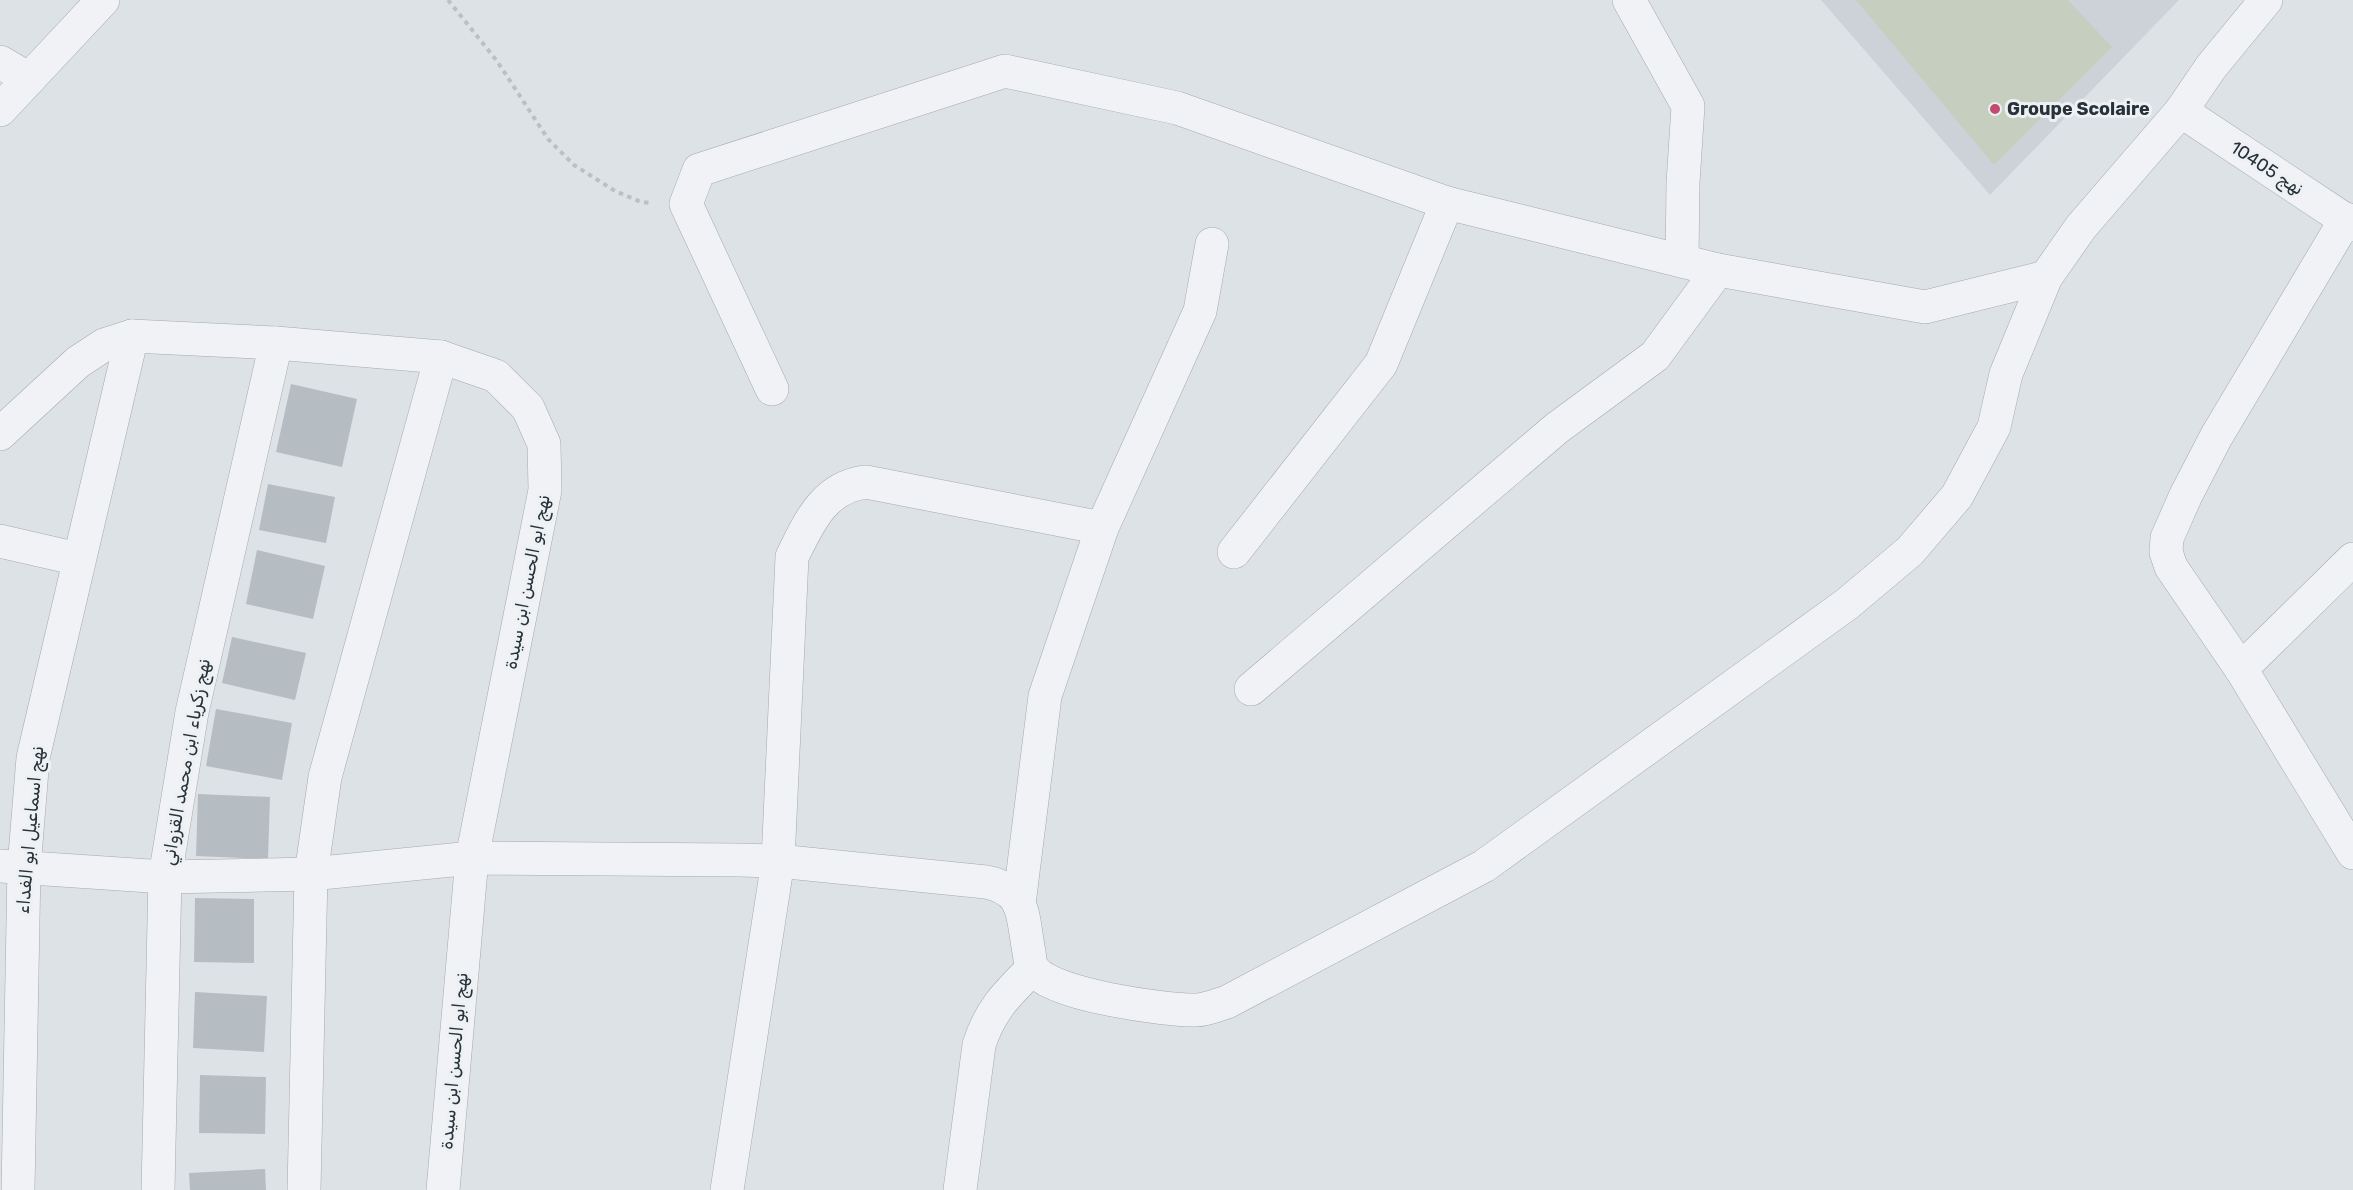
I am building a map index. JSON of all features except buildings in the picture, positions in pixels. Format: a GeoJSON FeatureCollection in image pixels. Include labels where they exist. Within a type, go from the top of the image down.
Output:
{"type":"FeatureCollection","features":[{"type":"Feature","properties":{"kind":"street"},"geometry":{"type":"LineString","coordinates":[[0,110],[103,0]]}},
{"type":"Feature","properties":{"kind":"street"},"geometry":{"type":"LineString","coordinates":[[1629,0],[1688,106],[1683,183],[1682,261]]}},
{"type":"Feature","properties":{"kind":"street"},"geometry":{"type":"LineString","coordinates":[[1212,244],[1200,311],[1102,528],[1045,696],[1019,904],[1032,969],[1048,983],[1072,992],[1175,1009],[1199,1010],[1227,1002],[1484,866],[1846,604],[1910,551],[1957,496],[1994,427],[2006,374],[2046,277],[2081,227],[2181,111],[2211,67],[2266,0]]}},
{"type":"Feature","properties":{"kind":"street"},"geometry":{"type":"LineString","coordinates":[[0,62],[29,79]]}},
{"type":"Feature","properties":{"kind":"street"},"geometry":{"type":"LineString","coordinates":[[772,389],[686,204],[699,170],[1005,71],[1177,108],[1447,203],[1718,270],[1925,307],[2046,277]]}},
{"type":"Feature","properties":{"kind":"street","name":"نهج 10405"},"geometry":{"type":"LineString","coordinates":[[2181,111],[2349,222]]}},
{"type":"Feature","properties":{"kind":"street"},"geometry":{"type":"LineString","coordinates":[[1234,552],[1381,364],[1447,203]]}},
{"type":"Feature","properties":{"kind":"street"},"geometry":{"type":"LineString","coordinates":[[2349,222],[2216,437],[2167,538],[2166,552],[2171,567],[2241,669],[2353,853]]}},
{"type":"Feature","properties":{"kind":"street"},"geometry":{"type":"LineString","coordinates":[[1251,689],[1557,428],[1655,356],[1718,270]]}},
{"type":"Feature","properties":{"kind":"street","name":"نهج ابو الحسن ابن سيدة"},"geometry":{"type":"LineString","coordinates":[[0,434],[78,362],[104,345],[132,336],[276,343],[441,357],[496,376],[528,408],[544,444],[545,490],[472,858],[443,1190]]}},
{"type":"Feature","properties":{"kind":"street","name":"نهج اسماعيل ابو الفداء"},"geometry":{"type":"LineString","coordinates":[[18,1190],[12,867],[33,758],[132,336]]}},
{"type":"Feature","properties":{"kind":"street","name":"نهج زكرياء ابن محمد القزواني"},"geometry":{"type":"LineString","coordinates":[[158,1190],[165,877],[192,712],[276,343]]}},
{"type":"Feature","properties":{"kind":"street"},"geometry":{"type":"LineString","coordinates":[[304,1190],[311,874],[324,777],[441,357]]}},
{"type":"Feature","properties":{"kind":"street"},"geometry":{"type":"LineString","coordinates":[[727,1190],[778,861],[792,557],[809,520],[831,496],[848,484],[866,482],[1102,528]]}},
{"type":"Feature","properties":{"kind":"street"},"geometry":{"type":"LineString","coordinates":[[0,541],[78,559]]}},
{"type":"Feature","properties":{"kind":"street"},"geometry":{"type":"LineString","coordinates":[[2241,669],[2353,559]]}},
{"type":"Feature","properties":{"kind":"street"},"geometry":{"type":"LineString","coordinates":[[12,867],[165,877],[311,874],[472,858],[778,861],[1003,885],[1012,892],[1019,904]]}},
{"type":"Feature","properties":{"kind":"street"},"geometry":{"type":"LineString","coordinates":[[960,1190],[979,1045],[986,1024],[999,1002],[1032,969]]}},
{"type":"Feature","properties":{"kind":"path"},"geometry":{"type":"LineString","coordinates":[[448,0],[497,61],[549,139],[574,165],[615,191],[641,202],[686,204]]}},
{"type":"Feature","properties":{"kind":"shaded area","name":"Groupe Scolaire"},"geometry":{"type":"Polygon","coordinates":[[[1821,0],[2179,0],[1990,195],[1821,0]]]}},
{"type":"Feature","properties":{"kind":"green space","name":"Groupe Scolaire"},"geometry":{"type":"Polygon","coordinates":[[[1856,0],[2068,0],[2112,47],[1994,165],[1856,0]]]}},
{"type":"Feature","properties":{"kind":"place","name":"Groupe Scolaire"},"geometry":{"type":"Point","coordinates":[1995,109]}}]}
